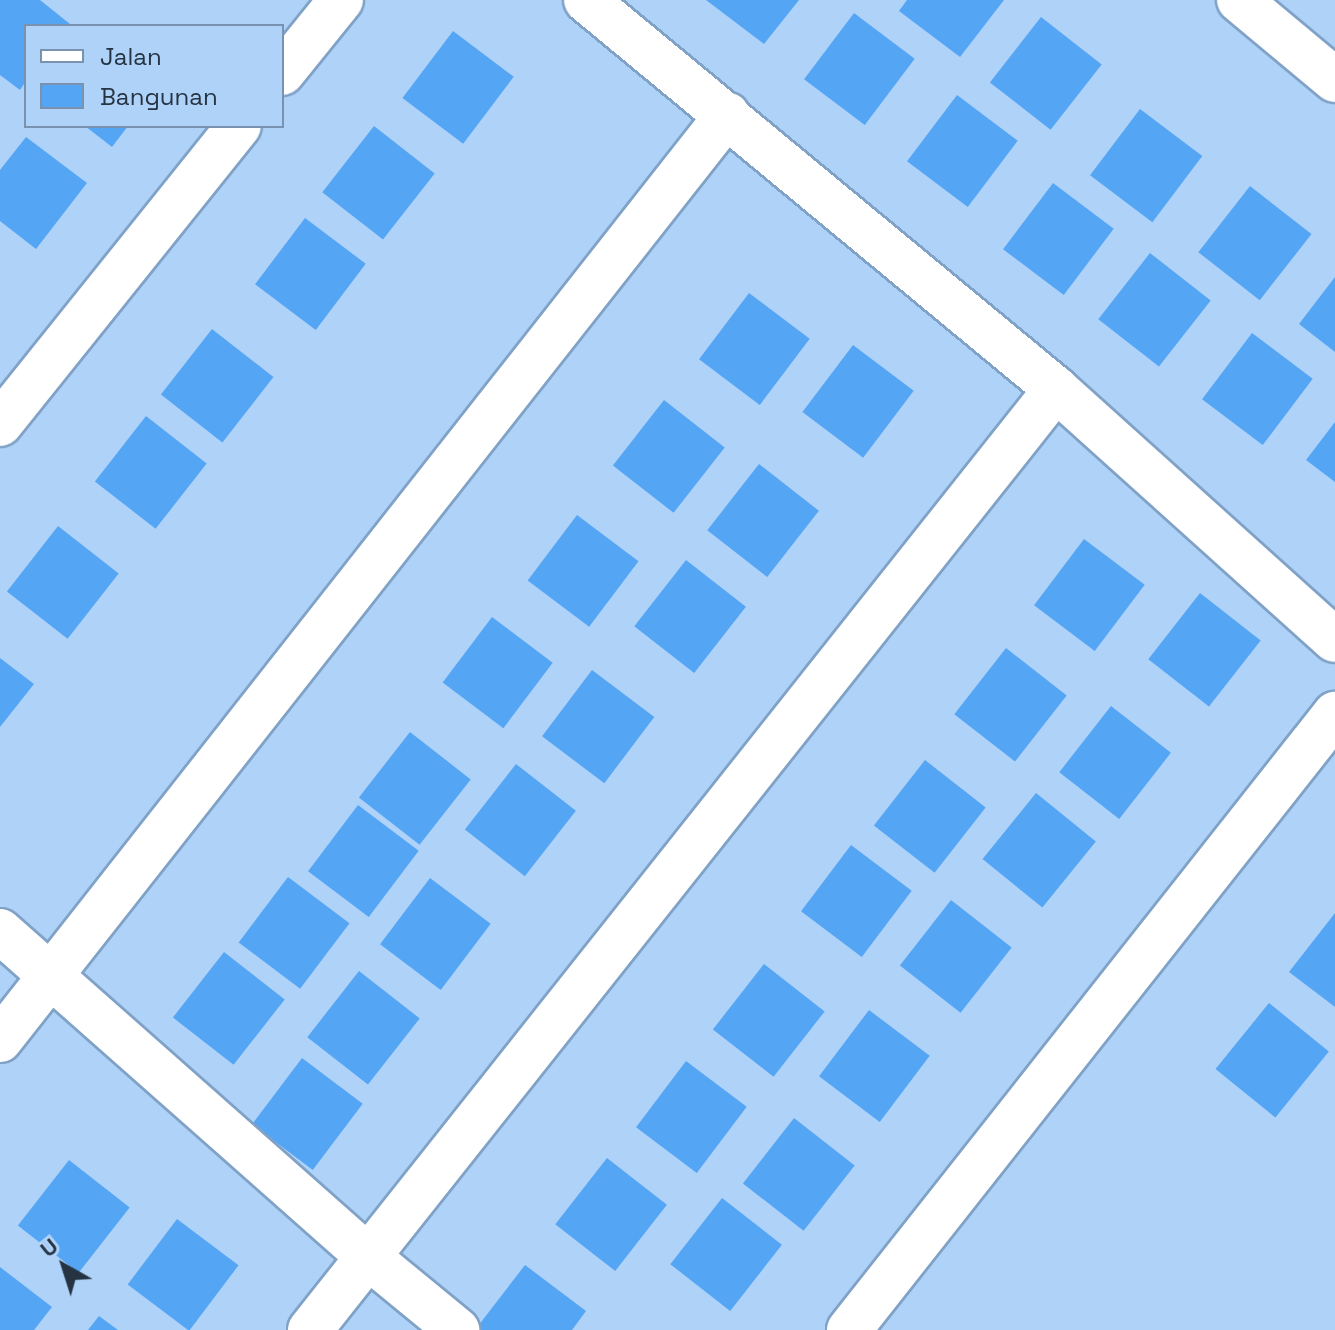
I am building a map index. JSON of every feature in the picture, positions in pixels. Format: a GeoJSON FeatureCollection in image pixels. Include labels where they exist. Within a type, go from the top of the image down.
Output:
{"type":"FeatureCollection","features":[{"type":"Feature","properties":{"kind":"street"},"geometry":{"type":"LineString","coordinates":[[284,71],[341,0]]}},
{"type":"Feature","properties":{"kind":"street"},"geometry":{"type":"LineString","coordinates":[[586,0],[1056,389],[1335,640]]}},
{"type":"Feature","properties":{"kind":"street"},"geometry":{"type":"LineString","coordinates":[[1239,0],[1335,80]]}},
{"type":"Feature","properties":{"kind":"street"},"geometry":{"type":"LineString","coordinates":[[0,1040],[727,115]]}},
{"type":"Feature","properties":{"kind":"street"},"geometry":{"type":"LineString","coordinates":[[0,424],[237,128]]}},
{"type":"Feature","properties":{"kind":"street"},"geometry":{"type":"LineString","coordinates":[[310,1330],[1056,389]]}},
{"type":"Feature","properties":{"kind":"street"},"geometry":{"type":"LineString","coordinates":[[849,1330],[1335,714]]}},
{"type":"Feature","properties":{"kind":"street"},"geometry":{"type":"LineString","coordinates":[[0,931],[367,1256],[457,1330]]}},
{"type":"Feature","properties":{"kind":"building"},"geometry":{"type":"Polygon","coordinates":[[[0,0],[40,0],[70,24],[24,24],[24,84],[20,90],[0,75],[0,0]]]}},
{"type":"Feature","properties":{"kind":"building"},"geometry":{"type":"Polygon","coordinates":[[[706,0],[799,0],[764,44],[706,0]]]}},
{"type":"Feature","properties":{"kind":"building"},"geometry":{"type":"Polygon","coordinates":[[[907,0],[1004,0],[960,57],[899,11],[907,0]]]}},
{"type":"Feature","properties":{"kind":"building"},"geometry":{"type":"Polygon","coordinates":[[[854,13],[915,59],[865,125],[804,79],[854,13]]]}},
{"type":"Feature","properties":{"kind":"building"},"geometry":{"type":"Polygon","coordinates":[[[1041,17],[1102,64],[1051,130],[990,82],[1041,17]]]}},
{"type":"Feature","properties":{"kind":"building"},"geometry":{"type":"Polygon","coordinates":[[[453,31],[514,77],[463,144],[402,98],[453,31]]]}},
{"type":"Feature","properties":{"kind":"building"},"geometry":{"type":"Polygon","coordinates":[[[957,95],[1018,141],[968,207],[907,161],[957,95]]]}},
{"type":"Feature","properties":{"kind":"building"},"geometry":{"type":"Polygon","coordinates":[[[1140,109],[1202,156],[1152,222],[1090,175],[1140,109]]]}},
{"type":"Feature","properties":{"kind":"building"},"geometry":{"type":"Polygon","coordinates":[[[374,126],[435,173],[383,240],[322,192],[374,126]]]}},
{"type":"Feature","properties":{"kind":"building"},"geometry":{"type":"Polygon","coordinates":[[[88,128],[126,128],[112,147],[88,128]]]}},
{"type":"Feature","properties":{"kind":"building"},"geometry":{"type":"Polygon","coordinates":[[[26,137],[87,183],[36,249],[0,221],[0,170],[26,137]]]}},
{"type":"Feature","properties":{"kind":"building"},"geometry":{"type":"Polygon","coordinates":[[[1053,183],[1114,229],[1064,295],[1003,249],[1053,183]]]}},
{"type":"Feature","properties":{"kind":"building"},"geometry":{"type":"Polygon","coordinates":[[[1250,186],[1311,234],[1260,300],[1198,252],[1250,186]]]}},
{"type":"Feature","properties":{"kind":"building"},"geometry":{"type":"Polygon","coordinates":[[[305,218],[366,264],[316,330],[255,284],[305,218]]]}},
{"type":"Feature","properties":{"kind":"building"},"geometry":{"type":"Polygon","coordinates":[[[1150,253],[1211,300],[1159,367],[1098,319],[1150,253]]]}},
{"type":"Feature","properties":{"kind":"building"},"geometry":{"type":"Polygon","coordinates":[[[1335,277],[1335,352],[1299,324],[1335,277]]]}},
{"type":"Feature","properties":{"kind":"building"},"geometry":{"type":"Polygon","coordinates":[[[749,293],[810,339],[760,405],[699,359],[749,293]]]}},
{"type":"Feature","properties":{"kind":"building"},"geometry":{"type":"Polygon","coordinates":[[[212,329],[273,377],[222,442],[161,394],[212,329]]]}},
{"type":"Feature","properties":{"kind":"building"},"geometry":{"type":"Polygon","coordinates":[[[1252,333],[1313,379],[1263,445],[1202,399],[1252,333]]]}},
{"type":"Feature","properties":{"kind":"building"},"geometry":{"type":"Polygon","coordinates":[[[853,345],[914,391],[863,458],[802,412],[853,345]]]}},
{"type":"Feature","properties":{"kind":"building"},"geometry":{"type":"Polygon","coordinates":[[[664,400],[725,447],[674,513],[613,465],[664,400]]]}},
{"type":"Feature","properties":{"kind":"building"},"geometry":{"type":"Polygon","coordinates":[[[146,416],[207,463],[156,529],[95,481],[146,416]]]}},
{"type":"Feature","properties":{"kind":"building"},"geometry":{"type":"Polygon","coordinates":[[[1335,422],[1335,482],[1306,460],[1335,422]]]}},
{"type":"Feature","properties":{"kind":"building"},"geometry":{"type":"Polygon","coordinates":[[[759,464],[819,511],[767,577],[707,530],[759,464]]]}},
{"type":"Feature","properties":{"kind":"building"},"geometry":{"type":"Polygon","coordinates":[[[577,515],[638,561],[589,627],[528,580],[577,515]]]}},
{"type":"Feature","properties":{"kind":"building"},"geometry":{"type":"Polygon","coordinates":[[[58,526],[119,573],[68,639],[7,591],[58,526]]]}},
{"type":"Feature","properties":{"kind":"building"},"geometry":{"type":"Polygon","coordinates":[[[1084,539],[1145,585],[1095,651],[1034,605],[1084,539]]]}},
{"type":"Feature","properties":{"kind":"building"},"geometry":{"type":"Polygon","coordinates":[[[686,560],[746,607],[694,673],[634,626],[686,560]]]}},
{"type":"Feature","properties":{"kind":"building"},"geometry":{"type":"Polygon","coordinates":[[[1200,593],[1261,640],[1209,707],[1148,659],[1200,593]]]}},
{"type":"Feature","properties":{"kind":"building"},"geometry":{"type":"Polygon","coordinates":[[[492,617],[553,663],[503,728],[443,682],[492,617]]]}},
{"type":"Feature","properties":{"kind":"building"},"geometry":{"type":"Polygon","coordinates":[[[1006,648],[1067,695],[1015,762],[954,714],[1006,648]]]}},
{"type":"Feature","properties":{"kind":"building"},"geometry":{"type":"Polygon","coordinates":[[[0,658],[34,684],[0,727],[0,658]]]}},
{"type":"Feature","properties":{"kind":"building"},"geometry":{"type":"Polygon","coordinates":[[[592,670],[654,717],[604,783],[542,736],[592,670]]]}},
{"type":"Feature","properties":{"kind":"building"},"geometry":{"type":"Polygon","coordinates":[[[1111,706],[1171,753],[1119,819],[1059,772],[1111,706]]]}},
{"type":"Feature","properties":{"kind":"building"},"geometry":{"type":"Polygon","coordinates":[[[410,732],[471,779],[420,845],[359,797],[410,732]]]}},
{"type":"Feature","properties":{"kind":"building"},"geometry":{"type":"Polygon","coordinates":[[[925,760],[986,807],[935,873],[874,825],[925,760]]]}},
{"type":"Feature","properties":{"kind":"building"},"geometry":{"type":"Polygon","coordinates":[[[516,764],[576,811],[525,876],[465,829],[516,764]]]}},
{"type":"Feature","properties":{"kind":"building"},"geometry":{"type":"Polygon","coordinates":[[[1036,793],[1096,841],[1042,908],[983,859],[1036,793]]]}},
{"type":"Feature","properties":{"kind":"building"},"geometry":{"type":"Polygon","coordinates":[[[358,805],[419,851],[369,917],[308,871],[358,805]]]}},
{"type":"Feature","properties":{"kind":"building"},"geometry":{"type":"Polygon","coordinates":[[[851,845],[912,891],[862,957],[801,911],[851,845]]]}},
{"type":"Feature","properties":{"kind":"building"},"geometry":{"type":"Polygon","coordinates":[[[288,877],[349,923],[300,989],[239,942],[288,877]]]}},
{"type":"Feature","properties":{"kind":"building"},"geometry":{"type":"Polygon","coordinates":[[[430,878],[491,924],[441,990],[380,944],[430,878]]]}},
{"type":"Feature","properties":{"kind":"building"},"geometry":{"type":"Polygon","coordinates":[[[951,900],[1012,947],[961,1013],[900,965],[951,900]]]}},
{"type":"Feature","properties":{"kind":"building"},"geometry":{"type":"Polygon","coordinates":[[[1335,913],[1335,1007],[1289,972],[1335,913]]]}},
{"type":"Feature","properties":{"kind":"building"},"geometry":{"type":"Polygon","coordinates":[[[224,952],[285,999],[234,1065],[173,1017],[224,952]]]}},
{"type":"Feature","properties":{"kind":"building"},"geometry":{"type":"Polygon","coordinates":[[[764,964],[825,1011],[774,1077],[713,1029],[764,964]]]}},
{"type":"Feature","properties":{"kind":"building"},"geometry":{"type":"Polygon","coordinates":[[[359,971],[420,1018],[368,1085],[307,1037],[359,971]]]}},
{"type":"Feature","properties":{"kind":"building"},"geometry":{"type":"Polygon","coordinates":[[[1269,1003],[1329,1051],[1275,1118],[1216,1069],[1269,1003]]]}},
{"type":"Feature","properties":{"kind":"building"},"geometry":{"type":"Polygon","coordinates":[[[869,1010],[930,1056],[880,1122],[819,1076],[869,1010]]]}},
{"type":"Feature","properties":{"kind":"building"},"geometry":{"type":"Polygon","coordinates":[[[302,1058],[363,1104],[313,1170],[252,1124],[302,1058]]]}},
{"type":"Feature","properties":{"kind":"building"},"geometry":{"type":"Polygon","coordinates":[[[686,1061],[747,1107],[697,1173],[636,1127],[686,1061]]]}},
{"type":"Feature","properties":{"kind":"building"},"geometry":{"type":"Polygon","coordinates":[[[794,1118],[855,1165],[804,1231],[743,1183],[794,1118]]]}},
{"type":"Feature","properties":{"kind":"building"},"geometry":{"type":"Polygon","coordinates":[[[607,1158],[667,1205],[615,1271],[555,1224],[607,1158]]]}},
{"type":"Feature","properties":{"kind":"building"},"geometry":{"type":"Polygon","coordinates":[[[69,1160],[130,1207],[79,1273],[18,1225],[69,1160]]]}},
{"type":"Feature","properties":{"kind":"building"},"geometry":{"type":"Polygon","coordinates":[[[722,1198],[782,1245],[730,1311],[670,1264],[722,1198]]]}},
{"type":"Feature","properties":{"kind":"building"},"geometry":{"type":"Polygon","coordinates":[[[177,1219],[238,1265],[190,1330],[128,1284],[177,1219]]]}},
{"type":"Feature","properties":{"kind":"building"},"geometry":{"type":"Polygon","coordinates":[[[525,1265],[586,1311],[572,1330],[475,1330],[525,1265]]]}},
{"type":"Feature","properties":{"kind":"building"},"geometry":{"type":"Polygon","coordinates":[[[0,1267],[52,1307],[34,1330],[0,1330],[0,1267]]]}},
{"type":"Feature","properties":{"kind":"building"},"geometry":{"type":"Polygon","coordinates":[[[99,1316],[118,1330],[88,1330],[99,1316]]]}}]}
